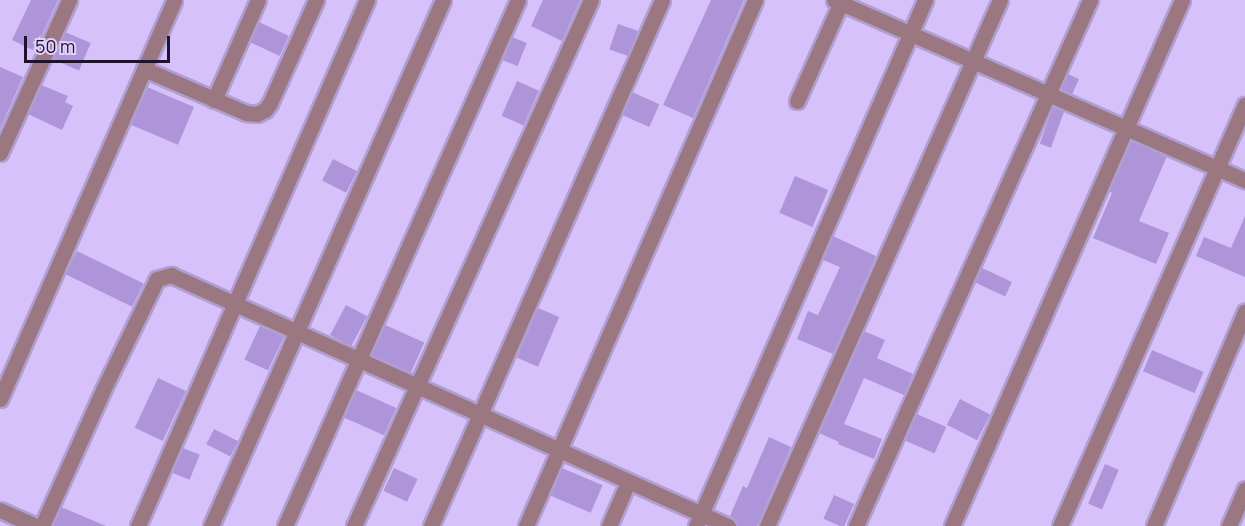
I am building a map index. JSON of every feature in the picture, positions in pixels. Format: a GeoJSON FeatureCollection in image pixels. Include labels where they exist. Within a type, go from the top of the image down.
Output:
{"type":"FeatureCollection","features":[{"type":"Feature","properties":{"kind":"street"},"geometry":{"type":"LineString","coordinates":[[0,153],[69,0]]}},
{"type":"Feature","properties":{"kind":"street"},"geometry":{"type":"LineString","coordinates":[[0,399],[174,0]]}},
{"type":"Feature","properties":{"kind":"street"},"geometry":{"type":"LineString","coordinates":[[214,100],[258,0]]}},
{"type":"Feature","properties":{"kind":"street"},"geometry":{"type":"LineString","coordinates":[[144,69],[246,113],[265,111],[316,0]]}},
{"type":"Feature","properties":{"kind":"street"},"geometry":{"type":"LineString","coordinates":[[138,526],[367,0]]}},
{"type":"Feature","properties":{"kind":"street"},"geometry":{"type":"LineString","coordinates":[[211,526],[295,330],[443,0]]}},
{"type":"Feature","properties":{"kind":"street"},"geometry":{"type":"LineString","coordinates":[[285,526],[361,360],[518,0]]}},
{"type":"Feature","properties":{"kind":"street"},"geometry":{"type":"LineString","coordinates":[[354,526],[591,0]]}},
{"type":"Feature","properties":{"kind":"street"},"geometry":{"type":"LineString","coordinates":[[431,526],[662,0]]}},
{"type":"Feature","properties":{"kind":"street"},"geometry":{"type":"LineString","coordinates":[[526,526],[755,0]]}},
{"type":"Feature","properties":{"kind":"street"},"geometry":{"type":"LineString","coordinates":[[698,520],[926,0]]}},
{"type":"Feature","properties":{"kind":"street"},"geometry":{"type":"LineString","coordinates":[[767,526],[1000,0]]}},
{"type":"Feature","properties":{"kind":"street"},"geometry":{"type":"LineString","coordinates":[[856,526],[1090,0]]}},
{"type":"Feature","properties":{"kind":"street"},"geometry":{"type":"LineString","coordinates":[[952,526],[1182,0]]}},
{"type":"Feature","properties":{"kind":"street"},"geometry":{"type":"LineString","coordinates":[[797,101],[839,1],[972,62],[1245,180]]}},
{"type":"Feature","properties":{"kind":"street"},"geometry":{"type":"LineString","coordinates":[[1060,526],[1245,105]]}},
{"type":"Feature","properties":{"kind":"street"},"geometry":{"type":"LineString","coordinates":[[42,526],[103,390],[157,279],[171,275],[417,384],[628,482],[698,520],[728,526]]}},
{"type":"Feature","properties":{"kind":"street"},"geometry":{"type":"LineString","coordinates":[[1154,526],[1245,312]]}},
{"type":"Feature","properties":{"kind":"street"},"geometry":{"type":"LineString","coordinates":[[609,526],[628,482]]}},
{"type":"Feature","properties":{"kind":"street"},"geometry":{"type":"LineString","coordinates":[[1229,526],[1245,489]]}},
{"type":"Feature","properties":{"kind":"street"},"geometry":{"type":"LineString","coordinates":[[0,510],[36,526]]}},
{"type":"Feature","properties":{"kind":"building"},"geometry":{"type":"Polygon","coordinates":[[[31,0],[58,0],[35,51],[12,40],[31,0]]]}},
{"type":"Feature","properties":{"kind":"building"},"geometry":{"type":"Polygon","coordinates":[[[543,0],[580,0],[562,41],[531,26],[543,0]]]}},
{"type":"Feature","properties":{"kind":"building"},"geometry":{"type":"Polygon","coordinates":[[[711,0],[744,0],[693,118],[663,105],[711,0]]]}},
{"type":"Feature","properties":{"kind":"building"},"geometry":{"type":"Polygon","coordinates":[[[259,22],[289,36],[280,56],[250,42],[259,22]]]}},
{"type":"Feature","properties":{"kind":"building"},"geometry":{"type":"Polygon","coordinates":[[[618,24],[638,31],[629,56],[609,50],[618,24]]]}},
{"type":"Feature","properties":{"kind":"building"},"geometry":{"type":"Polygon","coordinates":[[[65,32],[91,43],[79,71],[53,60],[65,32]]]}},
{"type":"Feature","properties":{"kind":"building"},"geometry":{"type":"Polygon","coordinates":[[[512,37],[527,43],[517,66],[503,60],[512,37]]]}},
{"type":"Feature","properties":{"kind":"building"},"geometry":{"type":"Polygon","coordinates":[[[0,67],[23,77],[0,129],[0,67]]]}},
{"type":"Feature","properties":{"kind":"building"},"geometry":{"type":"Polygon","coordinates":[[[1068,74],[1079,79],[1072,94],[1061,90],[1068,74]]]}},
{"type":"Feature","properties":{"kind":"building"},"geometry":{"type":"Polygon","coordinates":[[[517,81],[539,91],[523,125],[502,116],[517,81]]]}},
{"type":"Feature","properties":{"kind":"building"},"geometry":{"type":"Polygon","coordinates":[[[41,85],[68,96],[65,102],[73,106],[62,130],[28,114],[41,85]]]}},
{"type":"Feature","properties":{"kind":"building"},"geometry":{"type":"Polygon","coordinates":[[[147,87],[194,107],[178,145],[131,125],[147,87]]]}},
{"type":"Feature","properties":{"kind":"building"},"geometry":{"type":"Polygon","coordinates":[[[632,92],[659,104],[649,127],[622,115],[632,92]]]}},
{"type":"Feature","properties":{"kind":"building"},"geometry":{"type":"Polygon","coordinates":[[[1053,107],[1064,111],[1051,148],[1040,144],[1053,107]]]}},
{"type":"Feature","properties":{"kind":"building"},"geometry":{"type":"Polygon","coordinates":[[[1131,141],[1167,156],[1139,221],[1169,233],[1156,264],[1093,238],[1112,193],[1109,191],[1131,141]]]}},
{"type":"Feature","properties":{"kind":"building"},"geometry":{"type":"Polygon","coordinates":[[[333,159],[357,171],[346,193],[322,180],[333,159]]]}},
{"type":"Feature","properties":{"kind":"building"},"geometry":{"type":"Polygon","coordinates":[[[795,176],[828,190],[813,227],[779,213],[795,176]]]}},
{"type":"Feature","properties":{"kind":"building"},"geometry":{"type":"Polygon","coordinates":[[[1245,216],[1245,277],[1196,256],[1204,237],[1231,248],[1245,216]]]}},
{"type":"Feature","properties":{"kind":"building"},"geometry":{"type":"Polygon","coordinates":[[[833,236],[876,256],[833,354],[797,339],[808,311],[818,315],[840,267],[823,260],[833,236]]]}},
{"type":"Feature","properties":{"kind":"building"},"geometry":{"type":"Polygon","coordinates":[[[77,251],[144,283],[132,307],[66,274],[77,251]]]}},
{"type":"Feature","properties":{"kind":"building"},"geometry":{"type":"Polygon","coordinates":[[[982,268],[1012,282],[1005,296],[975,283],[982,268]]]}},
{"type":"Feature","properties":{"kind":"building"},"geometry":{"type":"Polygon","coordinates":[[[346,305],[367,316],[351,346],[330,335],[346,305]]]}},
{"type":"Feature","properties":{"kind":"building"},"geometry":{"type":"Polygon","coordinates":[[[538,308],[559,317],[538,367],[517,358],[538,308]]]}},
{"type":"Feature","properties":{"kind":"building"},"geometry":{"type":"Polygon","coordinates":[[[385,325],[424,342],[411,373],[372,355],[385,325]]]}},
{"type":"Feature","properties":{"kind":"building"},"geometry":{"type":"Polygon","coordinates":[[[260,326],[284,337],[268,371],[244,360],[260,326]]]}},
{"type":"Feature","properties":{"kind":"building"},"geometry":{"type":"Polygon","coordinates":[[[864,331],[885,340],[877,358],[913,374],[904,395],[864,378],[844,424],[882,439],[874,459],[838,444],[839,442],[819,433],[864,331]]]}},
{"type":"Feature","properties":{"kind":"building"},"geometry":{"type":"Polygon","coordinates":[[[1152,350],[1204,372],[1195,393],[1143,371],[1152,350]]]}},
{"type":"Feature","properties":{"kind":"building"},"geometry":{"type":"Polygon","coordinates":[[[158,378],[186,391],[163,441],[135,428],[158,378]]]}},
{"type":"Feature","properties":{"kind":"building"},"geometry":{"type":"Polygon","coordinates":[[[356,390],[396,408],[384,435],[344,417],[356,390]]]}},
{"type":"Feature","properties":{"kind":"building"},"geometry":{"type":"Polygon","coordinates":[[[960,399],[990,414],[977,440],[947,425],[960,399]]]}},
{"type":"Feature","properties":{"kind":"building"},"geometry":{"type":"Polygon","coordinates":[[[917,414],[946,427],[934,454],[905,440],[917,414]]]}},
{"type":"Feature","properties":{"kind":"building"},"geometry":{"type":"Polygon","coordinates":[[[214,429],[238,441],[230,456],[206,444],[214,429]]]}},
{"type":"Feature","properties":{"kind":"building"},"geometry":{"type":"Polygon","coordinates":[[[769,437],[791,447],[757,526],[738,526],[736,520],[730,516],[743,486],[747,488],[769,437]]]}},
{"type":"Feature","properties":{"kind":"building"},"geometry":{"type":"Polygon","coordinates":[[[183,448],[200,455],[190,480],[173,473],[183,448]]]}},
{"type":"Feature","properties":{"kind":"building"},"geometry":{"type":"Polygon","coordinates":[[[1105,464],[1119,470],[1102,509],[1088,504],[1105,464]]]}},
{"type":"Feature","properties":{"kind":"building"},"geometry":{"type":"Polygon","coordinates":[[[394,468],[418,479],[407,502],[383,491],[394,468]]]}},
{"type":"Feature","properties":{"kind":"building"},"geometry":{"type":"Polygon","coordinates":[[[562,468],[603,485],[591,513],[550,496],[562,468]]]}},
{"type":"Feature","properties":{"kind":"building"},"geometry":{"type":"Polygon","coordinates":[[[834,495],[854,504],[844,526],[823,519],[834,495]]]}},
{"type":"Feature","properties":{"kind":"building"},"geometry":{"type":"Polygon","coordinates":[[[61,507],[106,526],[53,526],[61,507]]]}}]}
